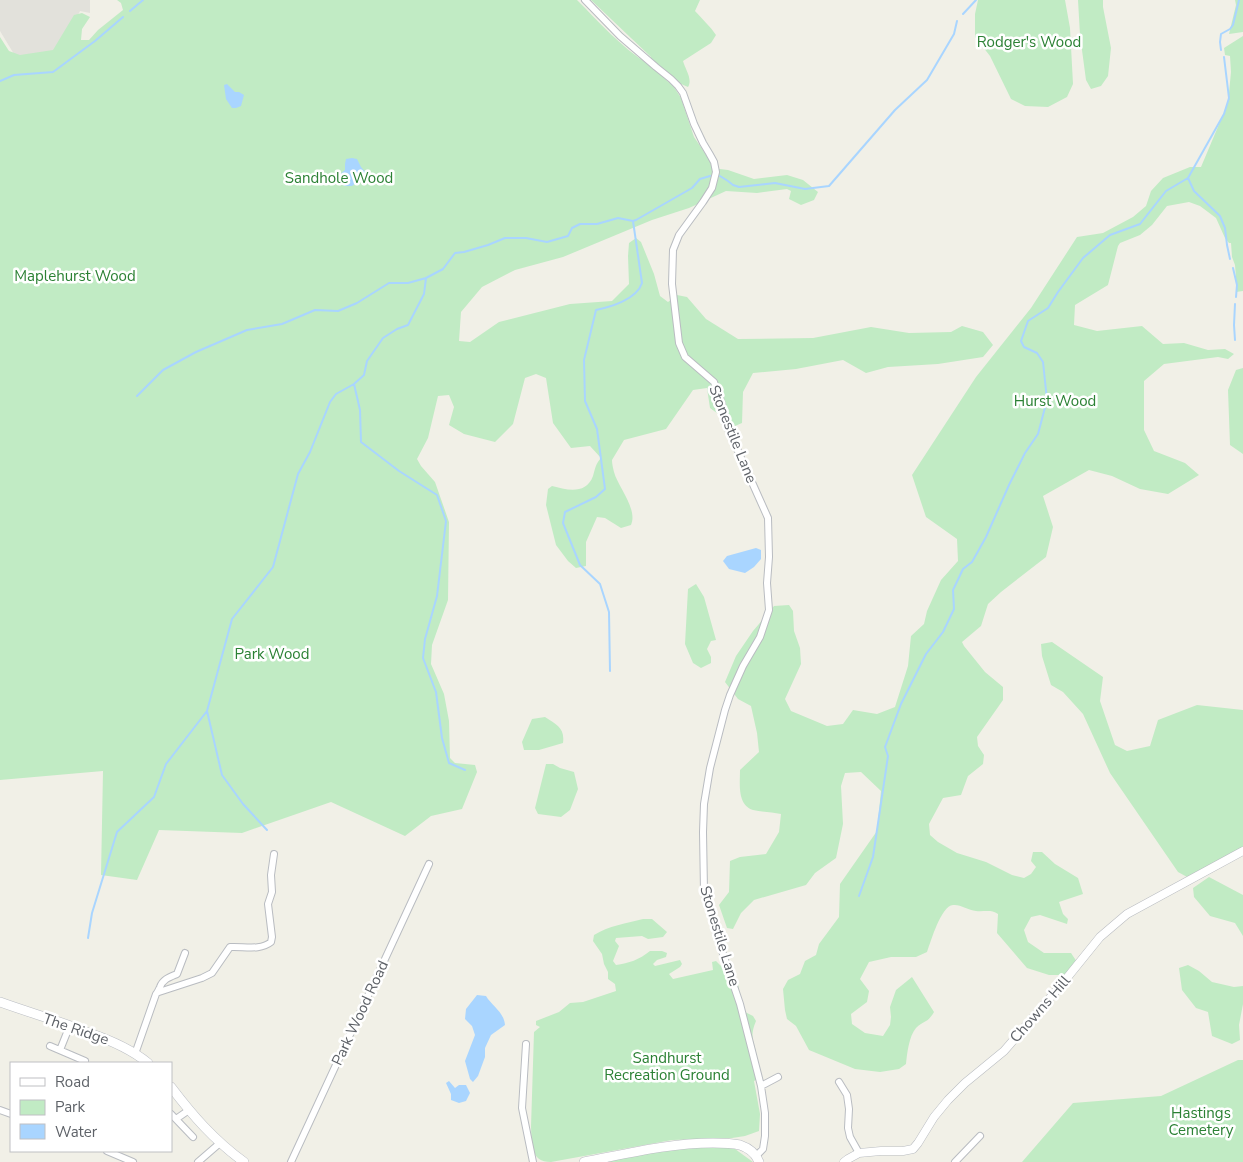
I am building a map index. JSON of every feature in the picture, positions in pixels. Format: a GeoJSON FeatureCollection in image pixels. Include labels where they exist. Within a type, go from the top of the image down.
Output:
{"type":"FeatureCollection","features":[{"type":"Feature","properties":{"kind":"main road","name":"The Ridge"},"geometry":{"type":"LineString","coordinates":[[0,1002],[70,1025],[116,1043],[147,1062]]}},
{"type":"Feature","properties":{"kind":"main road"},"geometry":{"type":"LineString","coordinates":[[172,1088],[189,1110],[220,1143],[244,1162]]}},
{"type":"Feature","properties":{"kind":"main road"},"geometry":{"type":"LineString","coordinates":[[584,1162],[670,1146],[707,1143],[740,1145],[748,1149],[758,1159]]}},
{"type":"Feature","properties":{"kind":"street","name":"Stonestile Lane"},"geometry":{"type":"LineString","coordinates":[[585,0],[620,36],[678,86],[683,93],[702,143],[712,158],[716,172],[712,188],[679,235],[673,250],[672,284],[679,343],[685,357],[714,382],[722,404],[725,422],[768,518],[769,557],[766,583],[769,610],[760,637],[743,666],[725,710],[710,768],[704,804],[703,832],[704,891],[740,1004],[761,1086],[765,1113],[765,1136],[763,1149],[758,1159]]}},
{"type":"Feature","properties":{"kind":"street","name":"Chowns Hill"},"geometry":{"type":"LineString","coordinates":[[844,1162],[859,1153],[913,1149],[934,1117],[948,1100],[965,1083],[1004,1051],[1100,938],[1127,914],[1243,852]]}},
{"type":"Feature","properties":{"kind":"street"},"geometry":{"type":"LineString","coordinates":[[159,992],[212,973],[230,947],[246,948],[266,945],[271,942],[268,904],[272,892],[271,875],[274,854]]}},
{"type":"Feature","properties":{"kind":"street","name":"Park Wood Road"},"geometry":{"type":"LineString","coordinates":[[290,1162],[429,864]]}},
{"type":"Feature","properties":{"kind":"street"},"geometry":{"type":"LineString","coordinates":[[135,1054],[156,994],[159,992],[161,984],[167,978],[177,974],[185,953]]}},
{"type":"Feature","properties":{"kind":"street"},"geometry":{"type":"LineString","coordinates":[[60,1050],[70,1025]]}},
{"type":"Feature","properties":{"kind":"street"},"geometry":{"type":"LineString","coordinates":[[526,1044],[522,1108],[533,1162]]}},
{"type":"Feature","properties":{"kind":"street"},"geometry":{"type":"LineString","coordinates":[[50,1046],[85,1062]]}},
{"type":"Feature","properties":{"kind":"street"},"geometry":{"type":"LineString","coordinates":[[761,1086],[778,1077]]}},
{"type":"Feature","properties":{"kind":"street"},"geometry":{"type":"LineString","coordinates":[[839,1082],[847,1095],[850,1137],[859,1153]]}},
{"type":"Feature","properties":{"kind":"street"},"geometry":{"type":"LineString","coordinates":[[176,1119],[189,1110]]}},
{"type":"Feature","properties":{"kind":"street"},"geometry":{"type":"LineString","coordinates":[[172,1115],[193,1137]]}},
{"type":"Feature","properties":{"kind":"street"},"geometry":{"type":"LineString","coordinates":[[955,1162],[980,1136]]}},
{"type":"Feature","properties":{"kind":"street"},"geometry":{"type":"LineString","coordinates":[[198,1162],[220,1143]]}},
{"type":"Feature","properties":{"kind":"street"},"geometry":{"type":"LineString","coordinates":[[109,1152],[133,1162]]}},
{"type":"Feature","properties":{"kind":"shaded area"},"geometry":{"type":"Polygon","coordinates":[[[0,0],[90,0],[90,13],[80,11],[59,52],[17,59],[0,31],[0,0]]]}},
{"type":"Feature","properties":{"kind":"green space"},"geometry":{"type":"Polygon","coordinates":[[[117,0],[577,0],[619,42],[648,64],[651,57],[591,0],[700,0],[695,11],[716,35],[711,43],[683,61],[690,81],[688,87],[681,84],[670,74],[664,78],[674,87],[681,98],[694,137],[709,159],[712,168],[728,170],[754,179],[787,175],[803,180],[818,192],[814,200],[801,205],[789,199],[791,191],[787,189],[757,193],[726,191],[689,208],[652,220],[563,257],[515,270],[482,287],[461,312],[459,341],[470,342],[499,322],[570,304],[612,301],[629,284],[629,243],[636,238],[641,242],[654,274],[660,296],[668,302],[677,295],[687,297],[706,319],[738,339],[813,338],[871,327],[909,333],[951,332],[962,326],[983,332],[993,345],[983,357],[938,364],[888,367],[866,373],[843,360],[796,369],[753,373],[743,392],[742,423],[735,426],[710,408],[707,388],[693,390],[666,429],[624,440],[612,462],[616,478],[630,505],[632,512],[631,525],[621,528],[605,518],[597,517],[586,542],[586,566],[576,568],[556,545],[546,505],[548,489],[552,486],[570,490],[581,489],[590,482],[601,458],[590,446],[571,448],[553,423],[546,378],[536,374],[525,378],[513,424],[495,442],[464,434],[449,425],[454,407],[449,395],[438,396],[428,438],[417,459],[435,482],[449,522],[448,600],[432,645],[431,664],[444,694],[449,721],[450,758],[455,763],[475,765],[477,772],[462,809],[431,816],[405,836],[331,802],[242,833],[159,830],[137,880],[101,875],[103,771],[0,780],[0,37],[9,51],[20,55],[53,50],[74,15],[82,13],[90,17],[82,29],[81,40],[89,40],[98,30],[123,10],[121,3],[117,0]]]}},
{"type":"Feature","properties":{"kind":"green space","name":"Rodger's Wood"},"geometry":{"type":"Polygon","coordinates":[[[978,0],[1065,0],[1070,28],[1073,84],[1067,97],[1048,107],[1025,106],[1011,99],[990,56],[975,37],[975,14],[978,0]]]}},
{"type":"Feature","properties":{"kind":"green space","name":"Rodger's Wood"},"geometry":{"type":"Polygon","coordinates":[[[1078,0],[1103,0],[1111,48],[1108,76],[1101,86],[1091,89],[1086,80],[1078,0]]]}},
{"type":"Feature","properties":{"kind":"green space"},"geometry":{"type":"Polygon","coordinates":[[[1235,0],[1243,0],[1243,32],[1229,34],[1236,5],[1235,0]]]}},
{"type":"Feature","properties":{"kind":"green space","name":"Hurst Wood"},"geometry":{"type":"Polygon","coordinates":[[[1243,36],[1243,291],[1236,292],[1235,265],[1232,257],[1231,243],[1225,238],[1216,218],[1200,206],[1189,202],[1167,206],[1152,225],[1140,235],[1120,243],[1108,285],[1075,305],[1074,325],[1097,331],[1142,326],[1163,344],[1184,343],[1208,350],[1225,349],[1234,354],[1228,359],[1218,357],[1164,364],[1144,381],[1144,430],[1154,451],[1185,463],[1199,475],[1168,494],[1140,489],[1112,476],[1089,470],[1043,496],[1053,527],[1046,557],[988,604],[981,626],[962,642],[985,672],[1003,687],[1003,700],[977,737],[978,746],[984,755],[983,764],[968,776],[961,795],[943,798],[929,824],[930,835],[938,842],[957,853],[986,862],[1012,875],[1024,878],[1031,874],[1036,867],[1031,861],[1033,852],[1042,852],[1055,864],[1078,878],[1083,894],[1059,902],[1063,914],[1068,919],[1067,924],[1040,915],[1031,917],[1024,930],[1028,942],[1044,953],[1071,953],[1077,962],[1064,975],[1049,975],[1027,968],[997,933],[998,914],[953,905],[944,911],[927,952],[916,957],[891,957],[869,962],[860,979],[869,991],[867,1002],[851,1014],[852,1024],[865,1033],[883,1036],[890,1025],[890,1007],[896,990],[912,977],[934,1012],[914,1031],[909,1045],[906,1064],[899,1069],[880,1072],[855,1069],[809,1050],[796,1026],[787,1019],[783,989],[788,980],[800,974],[805,961],[816,955],[819,944],[839,917],[840,884],[877,831],[881,791],[861,772],[845,773],[841,786],[843,824],[836,858],[815,873],[806,885],[754,900],[741,913],[733,929],[727,928],[719,905],[729,892],[730,861],[740,857],[766,854],[779,832],[781,814],[753,810],[744,804],[740,787],[740,770],[759,752],[757,733],[751,706],[738,699],[725,682],[736,656],[753,631],[774,606],[789,605],[793,611],[794,631],[800,648],[801,664],[785,699],[791,711],[827,726],[843,724],[853,710],[877,714],[895,707],[908,666],[911,636],[924,624],[927,611],[941,580],[958,561],[957,539],[926,517],[912,475],[976,377],[1031,308],[1077,237],[1103,233],[1133,217],[1146,206],[1151,191],[1163,178],[1190,167],[1201,167],[1228,103],[1231,72],[1230,56],[1225,55],[1224,48],[1243,36]]]}},
{"type":"Feature","properties":{"kind":"green space"},"geometry":{"type":"Polygon","coordinates":[[[1243,368],[1243,454],[1230,445],[1228,390],[1236,370],[1243,368]]]}},
{"type":"Feature","properties":{"kind":"green space"},"geometry":{"type":"Polygon","coordinates":[[[696,584],[704,597],[716,640],[711,641],[707,649],[711,657],[711,663],[701,668],[693,663],[685,644],[688,589],[696,584]]]}},
{"type":"Feature","properties":{"kind":"green space"},"geometry":{"type":"Polygon","coordinates":[[[1052,642],[1103,677],[1100,701],[1115,745],[1127,751],[1150,746],[1158,720],[1197,705],[1243,710],[1243,847],[1189,878],[1178,872],[1110,773],[1083,714],[1063,692],[1051,685],[1042,656],[1041,644],[1052,642]]]}},
{"type":"Feature","properties":{"kind":"green space"},"geometry":{"type":"Polygon","coordinates":[[[545,717],[561,730],[563,743],[539,750],[524,750],[522,742],[532,719],[545,717]]]}},
{"type":"Feature","properties":{"kind":"green space"},"geometry":{"type":"Polygon","coordinates":[[[546,764],[553,764],[574,772],[578,789],[570,810],[561,817],[538,814],[535,808],[546,764]]]}},
{"type":"Feature","properties":{"kind":"green space"},"geometry":{"type":"Polygon","coordinates":[[[1209,877],[1243,895],[1243,936],[1235,923],[1210,916],[1194,897],[1193,888],[1209,877]]]}},
{"type":"Feature","properties":{"kind":"green space","name":"Sandhurst Recreation Ground"},"geometry":{"type":"Polygon","coordinates":[[[643,919],[652,919],[667,932],[663,937],[648,939],[642,936],[616,938],[615,941],[619,946],[613,961],[616,965],[634,961],[650,951],[662,951],[667,953],[666,957],[657,960],[653,964],[655,966],[680,960],[682,964],[669,974],[673,979],[713,970],[712,962],[716,961],[738,983],[740,999],[745,1012],[753,1016],[756,1021],[753,1037],[757,1070],[756,1080],[754,1081],[760,1114],[759,1131],[732,1138],[672,1140],[551,1162],[539,1159],[534,1151],[531,1127],[534,1032],[540,1027],[536,1025],[536,1021],[559,1012],[570,1003],[583,1002],[616,991],[615,984],[608,979],[608,972],[602,954],[593,941],[594,935],[611,927],[643,919]]]}},
{"type":"Feature","properties":{"kind":"green space"},"geometry":{"type":"Polygon","coordinates":[[[1188,965],[1212,982],[1234,987],[1243,986],[1243,1004],[1239,1025],[1240,1040],[1232,1044],[1212,1036],[1208,1012],[1196,1008],[1182,990],[1179,968],[1188,965]]]}},
{"type":"Feature","properties":{"kind":"green space","name":"Hastings Cemetery"},"geometry":{"type":"Polygon","coordinates":[[[1238,1060],[1243,1060],[1243,1162],[1022,1162],[1073,1103],[1161,1096],[1238,1060]]]}},
{"type":"Feature","properties":{"kind":"green space"},"geometry":{"type":"Polygon","coordinates":[[[717,1145],[735,1149],[753,1162],[599,1162],[663,1148],[717,1145]]]}},
{"type":"Feature","properties":{"kind":"water"},"geometry":{"type":"Polygon","coordinates":[[[227,84],[235,92],[244,95],[241,106],[232,108],[226,99],[224,85],[227,84]]]}},
{"type":"Feature","properties":{"kind":"water"},"geometry":{"type":"Polygon","coordinates":[[[346,159],[357,159],[367,177],[352,186],[345,186],[338,181],[338,176],[345,170],[346,159]]]}},
{"type":"Feature","properties":{"kind":"water"},"geometry":{"type":"Polygon","coordinates":[[[756,548],[761,550],[761,559],[745,573],[729,569],[723,561],[727,556],[756,548]]]}},
{"type":"Feature","properties":{"kind":"water"},"geometry":{"type":"Polygon","coordinates":[[[477,995],[486,996],[500,1013],[505,1025],[491,1035],[485,1048],[485,1057],[478,1076],[473,1082],[470,1079],[465,1061],[475,1035],[472,1026],[465,1019],[466,1009],[477,995]]]}},
{"type":"Feature","properties":{"kind":"water"},"geometry":{"type":"Polygon","coordinates":[[[449,1081],[455,1088],[459,1085],[466,1085],[470,1093],[466,1101],[459,1103],[451,1100],[451,1094],[446,1083],[449,1081]]]}},
{"type":"Feature","properties":{"kind":"waterway"},"geometry":{"type":"LineString","coordinates":[[130,11],[143,0]]}},
{"type":"Feature","properties":{"kind":"waterway"},"geometry":{"type":"LineString","coordinates":[[963,14],[976,0]]}},
{"type":"Feature","properties":{"kind":"waterway"},"geometry":{"type":"LineString","coordinates":[[1221,50],[1221,34],[1233,25],[1239,0]]}},
{"type":"Feature","properties":{"kind":"waterway"},"geometry":{"type":"LineString","coordinates":[[0,81],[14,75],[53,72],[95,41],[123,17]]}},
{"type":"Feature","properties":{"kind":"waterway"},"geometry":{"type":"LineString","coordinates":[[720,176],[739,187],[775,183],[805,189],[829,186],[895,110],[927,80],[954,34],[957,21]]}},
{"type":"Feature","properties":{"kind":"waterway"},"geometry":{"type":"LineString","coordinates":[[859,896],[873,857],[888,756],[885,747],[901,704],[926,654],[943,632],[954,609],[953,590],[963,569],[972,562],[986,537],[1025,453],[1038,434],[1047,400],[1043,362],[1037,353],[1024,347],[1021,341],[1028,321],[1048,308],[1083,258],[1110,235],[1140,224],[1166,191],[1188,178],[1224,114],[1229,98],[1224,57]]}},
{"type":"Feature","properties":{"kind":"waterway"},"geometry":{"type":"LineString","coordinates":[[137,396],[163,370],[196,352],[247,330],[282,324],[315,310],[338,311],[357,303],[389,283],[408,283],[426,278],[443,269],[455,253],[488,245],[505,238],[526,238],[547,242],[568,236],[572,228],[580,224],[597,224],[618,218],[633,221],[692,188],[700,179],[710,176]]}},
{"type":"Feature","properties":{"kind":"waterway"},"geometry":{"type":"LineString","coordinates":[[1188,178],[1194,191],[1220,216],[1225,228],[1230,259]]}},
{"type":"Feature","properties":{"kind":"waterway"},"geometry":{"type":"LineString","coordinates":[[610,671],[609,612],[600,584],[580,565],[563,523],[565,512],[596,497],[605,489],[597,429],[585,401],[584,360],[596,310],[609,307],[629,298],[635,294],[642,283],[633,221]]}},
{"type":"Feature","properties":{"kind":"waterway"},"geometry":{"type":"LineString","coordinates":[[1233,268],[1237,285],[1236,297]]}},
{"type":"Feature","properties":{"kind":"waterway"},"geometry":{"type":"LineString","coordinates":[[88,938],[92,913],[117,832],[154,797],[166,764],[207,711],[232,619],[273,567],[298,474],[310,452],[330,402],[336,394],[354,384],[364,375],[367,361],[383,338],[397,329],[408,325],[424,294],[426,278]]}},
{"type":"Feature","properties":{"kind":"waterway"},"geometry":{"type":"LineString","coordinates":[[1235,304],[1235,340]]}},
{"type":"Feature","properties":{"kind":"waterway"},"geometry":{"type":"LineString","coordinates":[[354,384],[360,410],[361,442],[399,471],[437,495],[446,521],[437,596],[425,639],[423,658],[436,692],[442,738],[449,763],[465,770]]}},
{"type":"Feature","properties":{"kind":"waterway"},"geometry":{"type":"LineString","coordinates":[[207,711],[222,775],[243,804],[267,830]]}},
{"type":"Feature","properties":{"kind":"park label","name":"Sandhole Wood"},"geometry":{"type":"Point","coordinates":[339,178]}},
{"type":"Feature","properties":{"kind":"park label","name":"Maplehurst Wood"},"geometry":{"type":"Point","coordinates":[75,276]}},
{"type":"Feature","properties":{"kind":"park label","name":"Park Wood"},"geometry":{"type":"Point","coordinates":[272,654]}}]}
